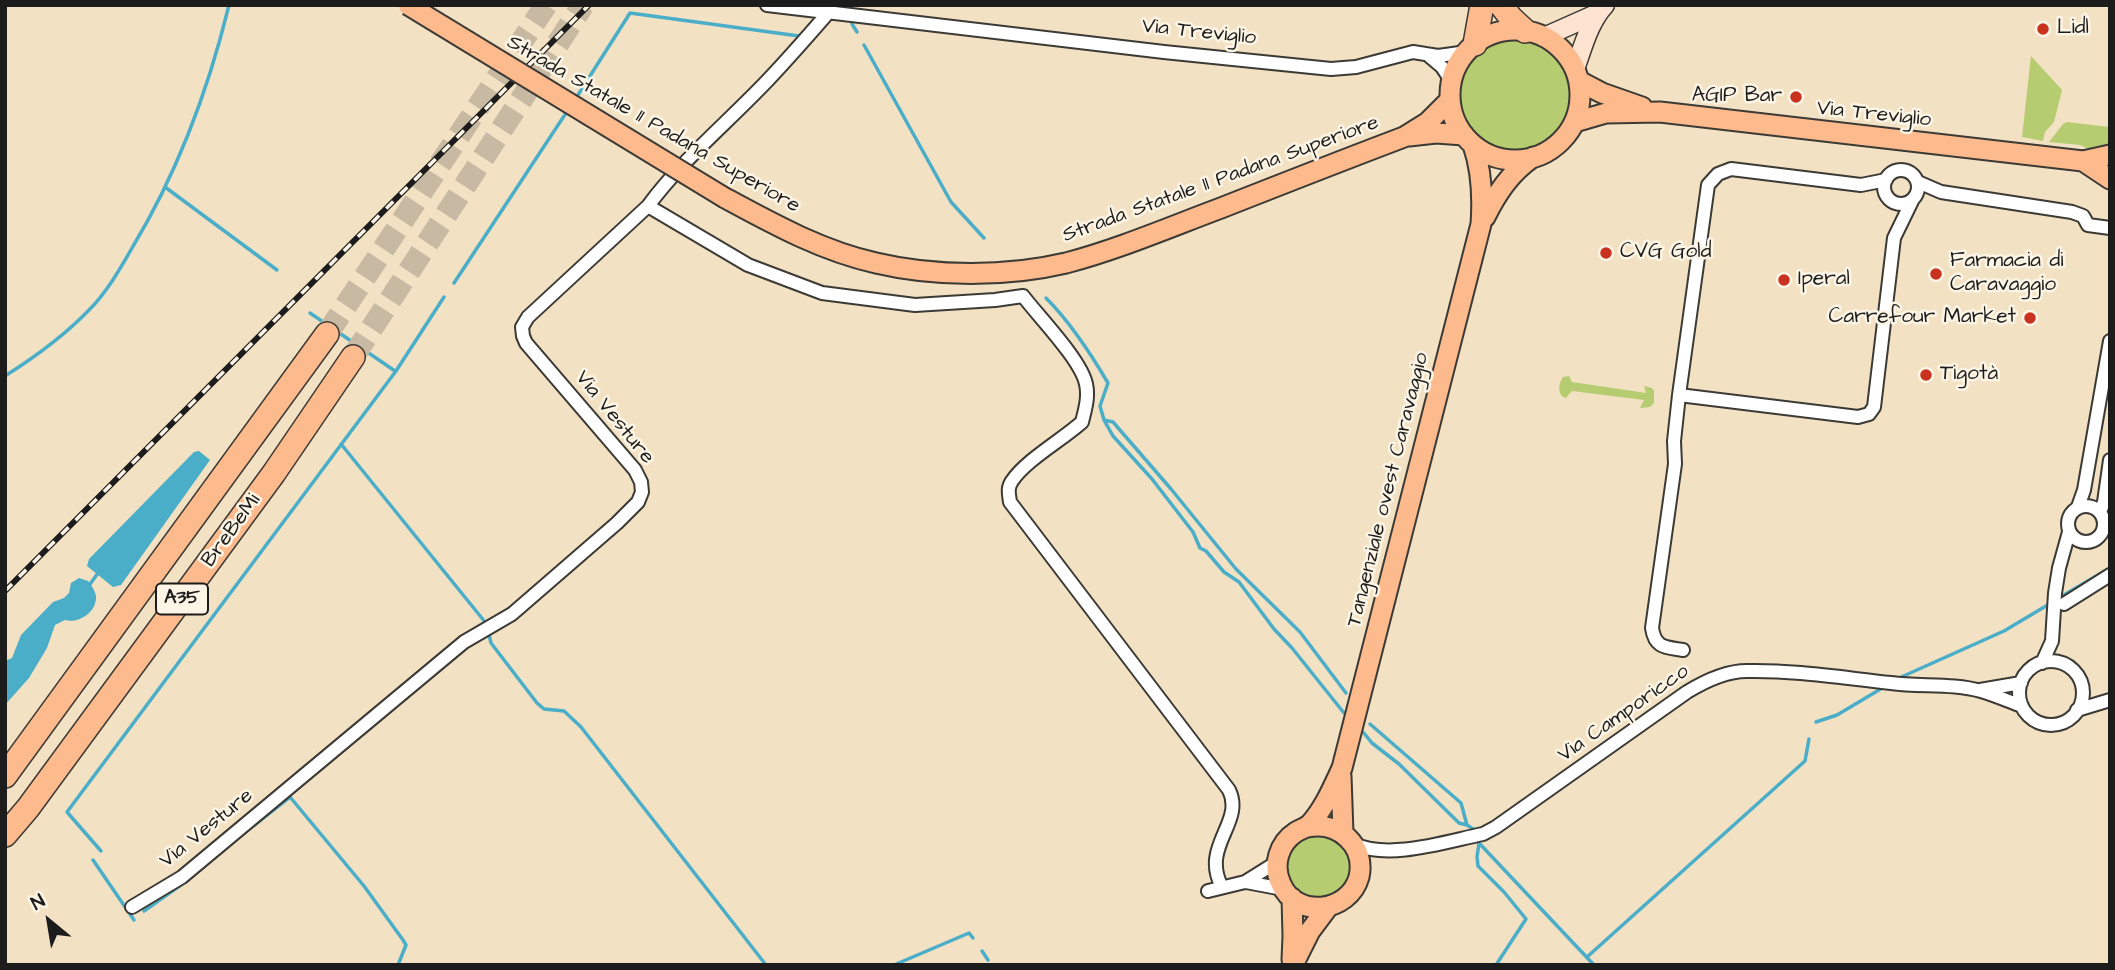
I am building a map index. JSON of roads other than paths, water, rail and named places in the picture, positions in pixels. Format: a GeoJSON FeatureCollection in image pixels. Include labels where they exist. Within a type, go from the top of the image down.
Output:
{"type":"FeatureCollection","features":[{"type":"Feature","properties":{"kind":"highway"},"geometry":{"type":"LineString","coordinates":[[1471,48],[1482,5]]}},
{"type":"Feature","properties":{"kind":"highway"},"geometry":{"type":"LineString","coordinates":[[1501,5],[1511,19],[1534,34]]}},
{"type":"Feature","properties":{"kind":"highway","name":"BreBeMi"},"geometry":{"type":"LineString","coordinates":[[5,776],[327,334]]}},
{"type":"Feature","properties":{"kind":"highway","name":"BreBeMi"},"geometry":{"type":"LineString","coordinates":[[5,835],[37,797],[274,473],[353,357]]}},
{"type":"Feature","properties":{"kind":"main road","name":"Strada Statale 11 Padana Superiore"},"geometry":{"type":"LineString","coordinates":[[408,5],[725,198],[813,243],[876,264],[949,274],[1048,267],[1107,250],[1404,137],[1428,122],[1451,91]]}},
{"type":"Feature","properties":{"kind":"main road"},"geometry":{"type":"LineString","coordinates":[[1602,9],[1587,36],[1577,75],[1580,97],[1575,122],[1556,145],[1533,158],[1515,160],[1497,157],[1469,140],[1456,122],[1451,91],[1457,66],[1471,48],[1499,32],[1534,34],[1602,9]]}},
{"type":"Feature","properties":{"kind":"main road"},"geometry":{"type":"LineString","coordinates":[[1534,34],[1559,47],[1577,75]]}},
{"type":"Feature","properties":{"kind":"main road","name":"Via Treviglio"},"geometry":{"type":"LineString","coordinates":[[1577,75],[1602,93],[1660,112]]}},
{"type":"Feature","properties":{"kind":"main road","name":"Via Treviglio"},"geometry":{"type":"LineString","coordinates":[[1575,122],[1606,113],[1660,112],[2083,161]]}},
{"type":"Feature","properties":{"kind":"main road","name":"Strada Statale 11 Padana Superiore"},"geometry":{"type":"LineString","coordinates":[[1404,137],[1436,133],[1469,140]]}},
{"type":"Feature","properties":{"kind":"main road","name":"Tangenziale ovest Caravaggio"},"geometry":{"type":"LineString","coordinates":[[1359,874],[1359,859],[1348,839],[1341,805],[1342,768],[1481,224],[1482,180],[1479,162],[1469,140]]}},
{"type":"Feature","properties":{"kind":"main road"},"geometry":{"type":"LineString","coordinates":[[2083,161],[2110,155]]}},
{"type":"Feature","properties":{"kind":"main road","name":"Tangenziale ovest Caravaggio"},"geometry":{"type":"LineString","coordinates":[[1481,224],[1504,183],[1533,158]]}},
{"type":"Feature","properties":{"kind":"main road"},"geometry":{"type":"LineString","coordinates":[[2083,161],[2110,179]]}},
{"type":"Feature","properties":{"kind":"main road","name":"Tangenziale ovest Caravaggio"},"geometry":{"type":"LineString","coordinates":[[1277,862],[1285,842],[1295,832],[1308,827],[1342,768]]}},
{"type":"Feature","properties":{"kind":"main road"},"geometry":{"type":"LineString","coordinates":[[1308,827],[1323,825],[1348,839]]}},
{"type":"Feature","properties":{"kind":"main road"},"geometry":{"type":"LineString","coordinates":[[1277,862],[1278,877],[1288,894],[1293,936],[1292,965]]}},
{"type":"Feature","properties":{"kind":"main road"},"geometry":{"type":"LineString","coordinates":[[1288,894],[1313,908],[1328,907],[1348,895],[1359,874]]}},
{"type":"Feature","properties":{"kind":"main road"},"geometry":{"type":"LineString","coordinates":[[1292,965],[1310,932],[1328,907]]}},
{"type":"Feature","properties":{"kind":"street","name":"Via Treviglio"},"geometry":{"type":"LineString","coordinates":[[767,5],[1151,51],[1331,69],[1356,67],[1413,52],[1448,56],[1471,48]]}},
{"type":"Feature","properties":{"kind":"street","name":"Via Vesture"},"geometry":{"type":"LineString","coordinates":[[132,907],[182,877],[464,642],[512,614],[638,502],[642,492],[635,470],[539,360],[523,336],[522,327],[528,317],[648,206],[703,144],[833,14]]}},
{"type":"Feature","properties":{"kind":"street"},"geometry":{"type":"LineString","coordinates":[[1428,55],[1443,67],[1451,91]]}},
{"type":"Feature","properties":{"kind":"street"},"geometry":{"type":"LineString","coordinates":[[1684,650],[1659,645],[1653,637],[1652,628],[1675,464],[1674,441],[1679,395],[1706,191],[1713,178],[1731,169],[1861,185],[1886,180]]}},
{"type":"Feature","properties":{"kind":"street"},"geometry":{"type":"LineString","coordinates":[[1900,226],[1884,187],[1886,180],[1894,172],[1904,170],[1912,174],[1918,182],[1941,192],[2072,212],[2083,216],[2088,225],[2110,228]]}},
{"type":"Feature","properties":{"kind":"street"},"geometry":{"type":"LineString","coordinates":[[1679,395],[1858,416],[1869,414],[1874,407],[1894,238],[1914,199],[1919,187],[1918,182]]}},
{"type":"Feature","properties":{"kind":"street"},"geometry":{"type":"LineString","coordinates":[[1861,185],[1903,205],[1914,199],[1941,192]]}},
{"type":"Feature","properties":{"kind":"street"},"geometry":{"type":"LineString","coordinates":[[648,206],[748,265],[822,293],[915,305],[1023,296],[1076,362],[1086,384],[1087,400],[1082,422],[1012,480],[1008,490],[1010,502],[1228,790],[1233,802],[1232,811],[1215,858],[1216,876],[1222,887]]}},
{"type":"Feature","properties":{"kind":"street"},"geometry":{"type":"LineString","coordinates":[[2042,663],[2052,641],[2055,593],[2069,532],[2068,519],[2078,507],[2084,490],[2107,376],[2110,341]]}},
{"type":"Feature","properties":{"kind":"street"},"geometry":{"type":"LineString","coordinates":[[2069,532],[2076,540],[2092,542],[2105,523],[2104,502],[2110,460]]}},
{"type":"Feature","properties":{"kind":"street"},"geometry":{"type":"LineString","coordinates":[[2078,507],[2088,506],[2105,523]]}},
{"type":"Feature","properties":{"kind":"street"},"geometry":{"type":"LineString","coordinates":[[2059,568],[2082,542]]}},
{"type":"Feature","properties":{"kind":"street"},"geometry":{"type":"LineString","coordinates":[[2064,604],[2110,575]]}},
{"type":"Feature","properties":{"kind":"street"},"geometry":{"type":"LineString","coordinates":[[2052,641],[2060,663]]}},
{"type":"Feature","properties":{"kind":"street"},"geometry":{"type":"LineString","coordinates":[[2042,663],[2060,663],[2076,674],[2081,686],[2082,700],[2077,710],[2065,722],[2048,725],[2031,718],[2022,706],[2019,696],[2021,683],[2030,670],[2042,663]]}},
{"type":"Feature","properties":{"kind":"street","name":"Via Camporicco"},"geometry":{"type":"LineString","coordinates":[[1359,874],[1377,858],[1391,852],[1483,834],[1496,827],[1709,679],[1746,670],[1820,674],[1979,691],[2022,706]]}},
{"type":"Feature","properties":{"kind":"street","name":"Via Camporicco"},"geometry":{"type":"LineString","coordinates":[[1979,691],[2021,683]]}},
{"type":"Feature","properties":{"kind":"street"},"geometry":{"type":"LineString","coordinates":[[2081,686],[2110,700]]}},
{"type":"Feature","properties":{"kind":"street"},"geometry":{"type":"LineString","coordinates":[[2077,710],[2110,700]]}},
{"type":"Feature","properties":{"kind":"street","name":"Via Camporicco"},"geometry":{"type":"LineString","coordinates":[[1348,839],[1366,850],[1391,852]]}},
{"type":"Feature","properties":{"kind":"street"},"geometry":{"type":"LineString","coordinates":[[1208,891],[1245,882],[1277,862]]}},
{"type":"Feature","properties":{"kind":"street"},"geometry":{"type":"LineString","coordinates":[[1245,882],[1288,894]]}},
{"type":"Feature","properties":{"kind":"water"},"geometry":{"type":"Polygon","coordinates":[[[199,451],[210,460],[121,585],[113,587],[87,566],[89,559],[194,452],[199,451]]]}},
{"type":"Feature","properties":{"kind":"water"},"geometry":{"type":"Polygon","coordinates":[[[79,578],[88,581],[94,590],[94,607],[86,616],[55,625],[47,648],[29,678],[5,705],[5,661],[12,658],[21,635],[53,602],[64,598],[69,593],[71,583],[79,578]]]}},
{"type":"Feature","properties":{"kind":"waterway"},"geometry":{"type":"LineString","coordinates":[[5,376],[80,319],[102,296],[123,264],[164,190],[190,130],[229,5]]}},
{"type":"Feature","properties":{"kind":"waterway"},"geometry":{"type":"LineString","coordinates":[[576,98],[630,13],[799,36]]}},
{"type":"Feature","properties":{"kind":"waterway"},"geometry":{"type":"LineString","coordinates":[[852,24],[857,32]]}},
{"type":"Feature","properties":{"kind":"waterway"},"geometry":{"type":"LineString","coordinates":[[864,45],[951,202],[984,238]]}},
{"type":"Feature","properties":{"kind":"waterway"},"geometry":{"type":"LineString","coordinates":[[454,283],[568,110]]}},
{"type":"Feature","properties":{"kind":"waterway"},"geometry":{"type":"LineString","coordinates":[[165,187],[277,270]]}},
{"type":"Feature","properties":{"kind":"waterway"},"geometry":{"type":"LineString","coordinates":[[101,851],[67,812],[396,371],[444,297]]}},
{"type":"Feature","properties":{"kind":"waterway"},"geometry":{"type":"LineString","coordinates":[[1046,298],[1080,339],[1108,383],[1100,406],[1104,420],[1113,422],[1236,569],[1300,632],[1346,693]]}},
{"type":"Feature","properties":{"kind":"waterway"},"geometry":{"type":"LineString","coordinates":[[310,313],[329,326]]}},
{"type":"Feature","properties":{"kind":"waterway"},"geometry":{"type":"LineString","coordinates":[[335,330],[395,371]]}},
{"type":"Feature","properties":{"kind":"waterway"},"geometry":{"type":"LineString","coordinates":[[1104,420],[1113,436],[1152,479],[1193,532],[1200,548],[1206,551],[1224,572],[1239,582],[1344,713]]}},
{"type":"Feature","properties":{"kind":"waterway"},"geometry":{"type":"LineString","coordinates":[[341,444],[485,622]]}},
{"type":"Feature","properties":{"kind":"waterway"},"geometry":{"type":"LineString","coordinates":[[2057,599],[2110,568]]}},
{"type":"Feature","properties":{"kind":"waterway"},"geometry":{"type":"LineString","coordinates":[[88,587],[98,573]]}},
{"type":"Feature","properties":{"kind":"waterway"},"geometry":{"type":"LineString","coordinates":[[1899,678],[2004,631],[2051,603]]}},
{"type":"Feature","properties":{"kind":"waterway"},"geometry":{"type":"LineString","coordinates":[[488,631],[491,643],[537,703],[544,709],[564,711],[581,727],[766,965]]}},
{"type":"Feature","properties":{"kind":"waterway"},"geometry":{"type":"LineString","coordinates":[[1816,722],[1837,715],[1884,687]]}},
{"type":"Feature","properties":{"kind":"waterway"},"geometry":{"type":"LineString","coordinates":[[1370,724],[1461,803],[1467,825],[1476,831]]}},
{"type":"Feature","properties":{"kind":"waterway"},"geometry":{"type":"LineString","coordinates":[[1363,732],[1459,823],[1467,825]]}},
{"type":"Feature","properties":{"kind":"waterway"},"geometry":{"type":"LineString","coordinates":[[1587,957],[1805,761],[1809,739]]}},
{"type":"Feature","properties":{"kind":"waterway"},"geometry":{"type":"LineString","coordinates":[[253,826],[290,797],[364,886],[403,940],[406,945],[398,965]]}},
{"type":"Feature","properties":{"kind":"waterway"},"geometry":{"type":"LineString","coordinates":[[1479,843],[1594,965]]}},
{"type":"Feature","properties":{"kind":"waterway"},"geometry":{"type":"LineString","coordinates":[[1479,843],[1478,866],[1526,919],[1496,965]]}},
{"type":"Feature","properties":{"kind":"waterway"},"geometry":{"type":"LineString","coordinates":[[93,860],[134,920]]}},
{"type":"Feature","properties":{"kind":"waterway"},"geometry":{"type":"LineString","coordinates":[[144,911],[188,880]]}},
{"type":"Feature","properties":{"kind":"waterway"},"geometry":{"type":"LineString","coordinates":[[894,965],[969,933],[973,938]]}},
{"type":"Feature","properties":{"kind":"waterway"},"geometry":{"type":"LineString","coordinates":[[982,951],[988,960]]}},
{"type":"Feature","properties":{"kind":"tunnel"},"geometry":{"type":"LineString","coordinates":[[327,334],[546,5]]}},
{"type":"Feature","properties":{"kind":"tunnel"},"geometry":{"type":"LineString","coordinates":[[353,357],[583,5]]}},
{"type":"Feature","properties":{"kind":"railway"},"geometry":{"type":"LineString","coordinates":[[5,591],[589,5]]}},
{"type":"Feature","properties":{"kind":"place","name":"Lidl"},"geometry":{"type":"Point","coordinates":[2043,29]}},
{"type":"Feature","properties":{"kind":"place","name":"AGIP Bar"},"geometry":{"type":"Point","coordinates":[1796,97]}},
{"type":"Feature","properties":{"kind":"place","name":"CVG Gold"},"geometry":{"type":"Point","coordinates":[1606,253]}},
{"type":"Feature","properties":{"kind":"place","name":"Farmacia di Caravaggio"},"geometry":{"type":"Point","coordinates":[1936,274]}},
{"type":"Feature","properties":{"kind":"place","name":"Iperal"},"geometry":{"type":"Point","coordinates":[1784,280]}},
{"type":"Feature","properties":{"kind":"place","name":"Carrefour Market"},"geometry":{"type":"Point","coordinates":[2030,318]}},
{"type":"Feature","properties":{"kind":"place","name":"Tigotà"},"geometry":{"type":"Point","coordinates":[1926,375]}}]}
